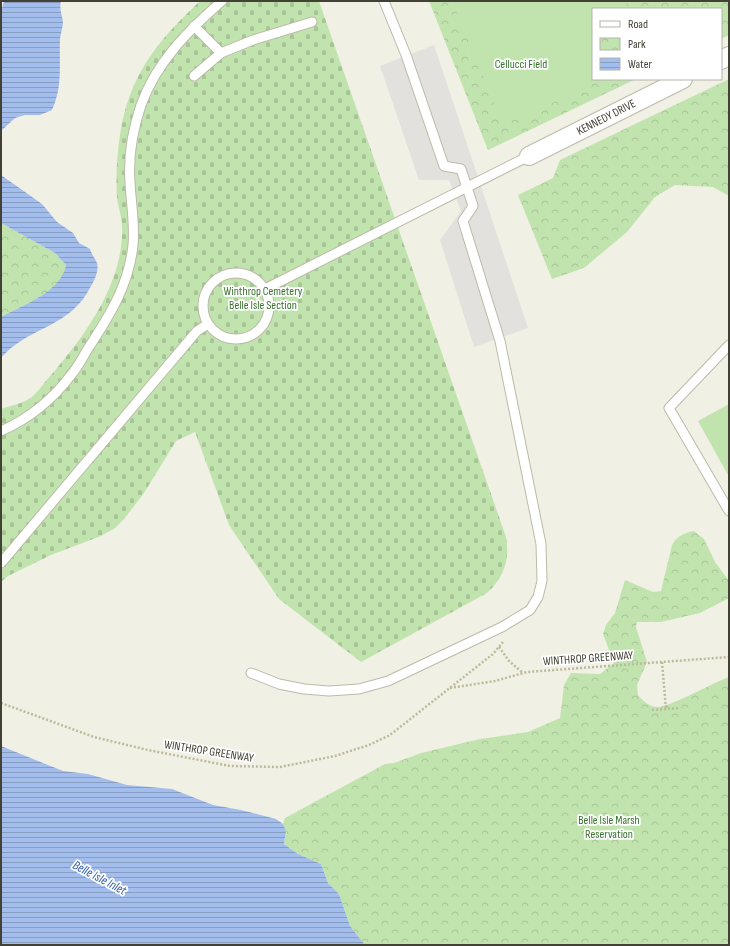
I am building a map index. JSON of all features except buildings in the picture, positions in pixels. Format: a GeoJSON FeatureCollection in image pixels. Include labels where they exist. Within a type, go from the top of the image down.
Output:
{"type":"FeatureCollection","features":[{"type":"Feature","properties":{"kind":"street","name":"KENNEDY DRIVE"},"geometry":{"type":"LineString","coordinates":[[529,156],[681,80]]}},
{"type":"Feature","properties":{"kind":"lane"},"geometry":{"type":"LineString","coordinates":[[1,431],[34,413],[71,375],[120,296],[133,247],[134,226],[130,181],[131,154],[137,118],[157,71],[169,53],[194,26],[222,1]]}},
{"type":"Feature","properties":{"kind":"lane"},"geometry":{"type":"LineString","coordinates":[[251,673],[279,684],[304,689],[329,691],[359,689],[388,681],[522,616],[534,604],[542,582],[542,558],[502,348],[463,221],[473,206],[460,169],[444,166],[406,55],[384,1]]}},
{"type":"Feature","properties":{"kind":"lane"},"geometry":{"type":"LineString","coordinates":[[194,76],[221,53],[253,40],[312,22]]}},
{"type":"Feature","properties":{"kind":"lane"},"geometry":{"type":"LineString","coordinates":[[194,26],[221,53]]}},
{"type":"Feature","properties":{"kind":"lane"},"geometry":{"type":"LineString","coordinates":[[265,289],[529,156]]}},
{"type":"Feature","properties":{"kind":"lane"},"geometry":{"type":"LineString","coordinates":[[239,272],[258,280],[265,289],[269,298],[267,319],[261,328],[253,334],[244,338],[234,339],[219,334],[208,324],[204,314],[203,303],[205,293],[210,284],[218,277],[228,273],[239,272]]}},
{"type":"Feature","properties":{"kind":"lane"},"geometry":{"type":"LineString","coordinates":[[1,563],[197,331],[208,324]]}},
{"type":"Feature","properties":{"kind":"lane"},"geometry":{"type":"LineString","coordinates":[[729,345],[669,408],[729,511]]}},
{"type":"Feature","properties":{"kind":"path"},"geometry":{"type":"LineString","coordinates":[[502,627],[505,638],[499,647],[509,662],[523,673]]}},
{"type":"Feature","properties":{"kind":"path","name":"WINTHROP GREENWAY"},"geometry":{"type":"LineString","coordinates":[[1,703],[94,737],[121,744],[230,766],[259,768],[280,767],[335,756],[369,745],[390,735],[499,647]]}},
{"type":"Feature","properties":{"kind":"path","name":"WINTHROP GREENWAY"},"geometry":{"type":"LineString","coordinates":[[449,688],[490,682],[536,671],[729,657]]}},
{"type":"Feature","properties":{"kind":"path"},"geometry":{"type":"LineString","coordinates":[[662,662],[666,709]]}},
{"type":"Feature","properties":{"kind":"path"},"geometry":{"type":"LineString","coordinates":[[652,710],[680,708]]}},
{"type":"Feature","properties":{"kind":"green space","name":"Winthrop Cemetery Belle Isle Section"},"geometry":{"type":"Polygon","coordinates":[[[200,1],[319,1],[506,537],[507,553],[502,574],[487,593],[361,662],[279,599],[229,525],[195,432],[176,441],[144,493],[125,518],[115,528],[101,536],[51,555],[8,576],[1,582],[1,409],[25,401],[35,395],[78,342],[90,324],[110,287],[117,268],[121,247],[122,223],[117,197],[117,172],[119,145],[126,106],[136,80],[151,55],[168,33],[200,1]]]}},
{"type":"Feature","properties":{"kind":"green space","name":"Cellucci Field"},"geometry":{"type":"Polygon","coordinates":[[[429,1],[729,1],[729,35],[722,38],[722,8],[592,8],[592,80],[634,80],[488,150],[429,1]]]}},
{"type":"Feature","properties":{"kind":"green space","name":"Cellucci Field"},"geometry":{"type":"Polygon","coordinates":[[[452,1],[625,1],[629,8],[592,8],[592,80],[602,80],[516,120],[498,113],[452,1]]]}},
{"type":"Feature","properties":{"kind":"green space"},"geometry":{"type":"Polygon","coordinates":[[[729,79],[729,196],[713,187],[675,185],[655,197],[627,232],[584,268],[552,279],[518,195],[553,178],[560,160],[729,79]]]}},
{"type":"Feature","properties":{"kind":"green space"},"geometry":{"type":"Polygon","coordinates":[[[1,223],[55,253],[66,265],[63,274],[57,283],[49,290],[40,297],[1,317],[1,223]]]}},
{"type":"Feature","properties":{"kind":"green space"},"geometry":{"type":"Polygon","coordinates":[[[729,404],[729,475],[728,475],[698,421],[729,404]]]}},
{"type":"Feature","properties":{"kind":"green space","name":"Belle Isle Marsh Reservation"},"geometry":{"type":"Polygon","coordinates":[[[694,531],[704,539],[715,562],[729,581],[729,598],[700,613],[661,622],[637,622],[636,627],[647,662],[637,685],[638,695],[643,701],[656,707],[681,699],[729,677],[729,945],[365,945],[350,926],[339,894],[328,883],[321,864],[298,854],[284,844],[286,831],[283,824],[285,818],[385,764],[394,763],[421,753],[480,739],[528,732],[560,718],[564,685],[571,673],[600,674],[614,663],[603,634],[606,625],[615,613],[625,580],[653,592],[661,591],[672,545],[681,535],[694,531]]]}},
{"type":"Feature","properties":{"kind":"shaded area"},"geometry":{"type":"Polygon","coordinates":[[[434,45],[528,328],[474,347],[440,240],[461,211],[449,180],[419,180],[380,66],[434,45]]]}},
{"type":"Feature","properties":{"kind":"water"},"geometry":{"type":"Polygon","coordinates":[[[4,1],[61,1],[60,9],[63,26],[60,38],[60,76],[58,93],[52,110],[40,115],[25,115],[15,118],[1,131],[1,12],[4,1]]]}},
{"type":"Feature","properties":{"kind":"water"},"geometry":{"type":"Polygon","coordinates":[[[1,175],[42,204],[57,222],[73,233],[79,243],[90,249],[97,263],[97,269],[92,284],[82,300],[72,311],[24,339],[12,347],[1,358],[1,317],[40,297],[49,290],[57,283],[63,274],[66,265],[55,253],[1,223],[1,175]]]}},
{"type":"Feature","properties":{"kind":"water","name":"Belle Isle Inlet"},"geometry":{"type":"Polygon","coordinates":[[[1,746],[63,771],[88,774],[127,785],[172,789],[213,805],[276,819],[283,824],[286,831],[284,844],[298,854],[321,864],[328,883],[339,894],[350,926],[365,945],[1,945],[1,746]]]}}]}
